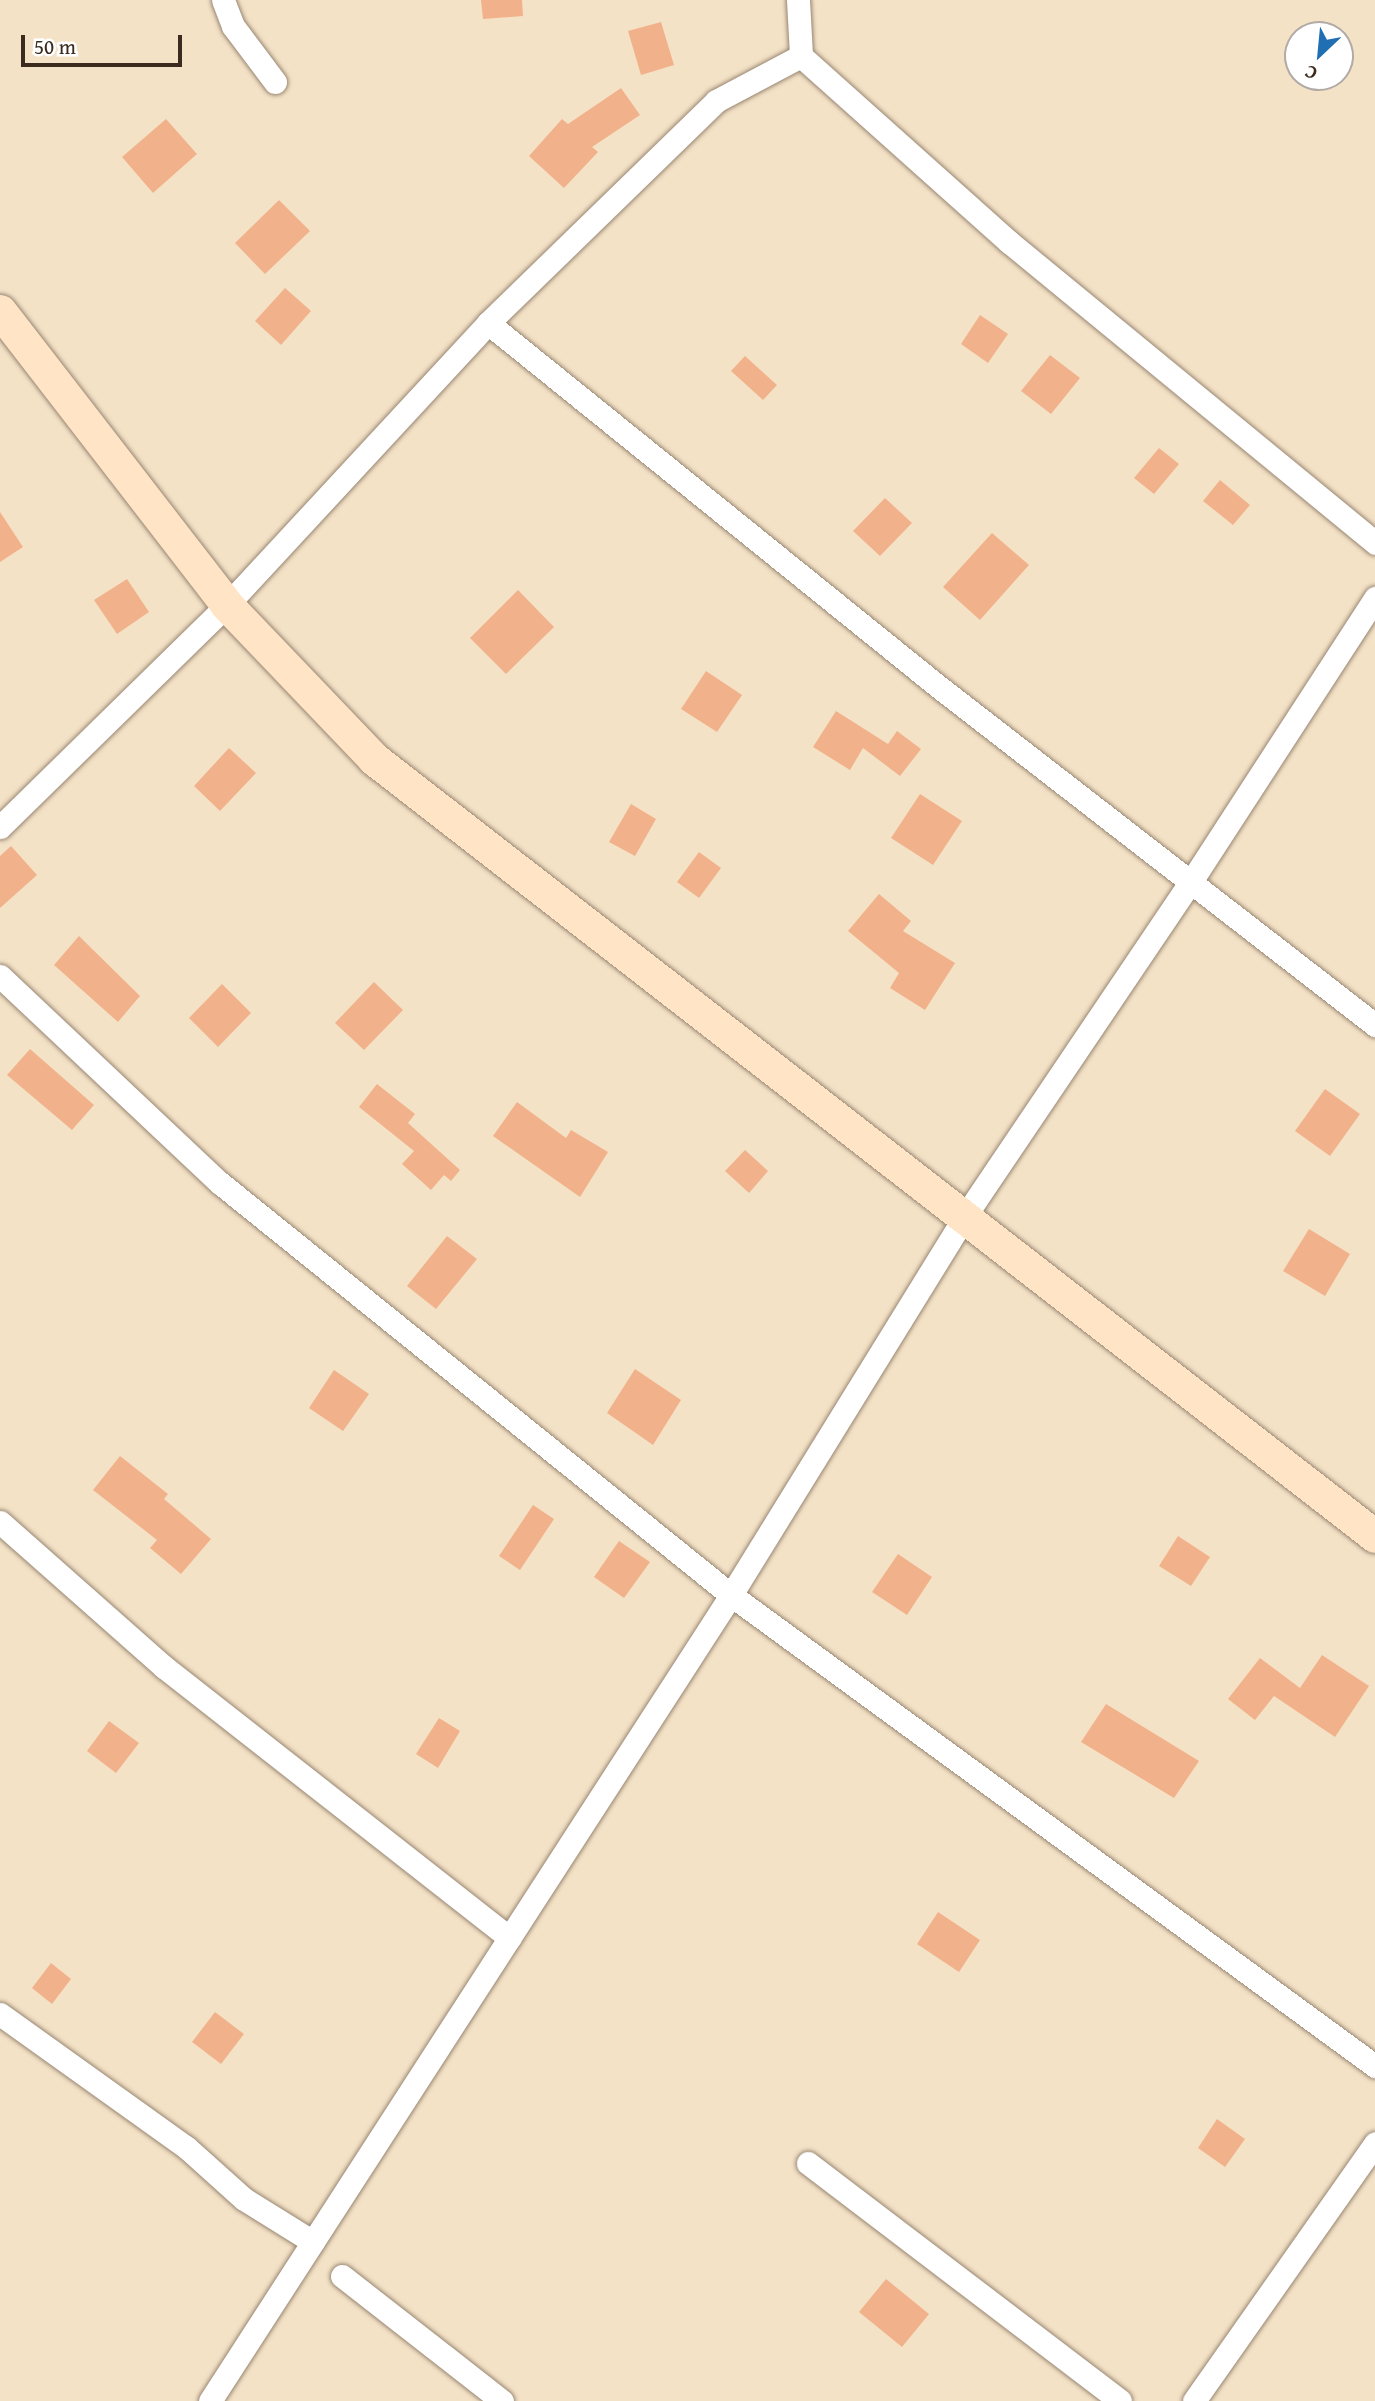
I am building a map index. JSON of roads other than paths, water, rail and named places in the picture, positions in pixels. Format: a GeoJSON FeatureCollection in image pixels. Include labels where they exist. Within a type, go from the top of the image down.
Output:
{"type":"FeatureCollection","features":[{"type":"Feature","properties":{"kind":"street"},"geometry":{"type":"LineString","coordinates":[[223,0],[233,26],[275,82]]}},
{"type":"Feature","properties":{"kind":"street"},"geometry":{"type":"LineString","coordinates":[[798,0],[801,56],[1009,242],[1375,543]]}},
{"type":"Feature","properties":{"kind":"street"},"geometry":{"type":"LineString","coordinates":[[0,827],[227,605],[488,323],[716,101],[801,56]]}},
{"type":"Feature","properties":{"kind":"street"},"geometry":{"type":"LineString","coordinates":[[0,311],[227,605],[374,759],[963,1219],[1375,1536]]}},
{"type":"Feature","properties":{"kind":"street"},"geometry":{"type":"LineString","coordinates":[[488,323],[1191,883],[1375,1026]]}},
{"type":"Feature","properties":{"kind":"street"},"geometry":{"type":"LineString","coordinates":[[210,2401],[731,1595],[963,1219],[1191,883],[1375,598]]}},
{"type":"Feature","properties":{"kind":"street"},"geometry":{"type":"LineString","coordinates":[[0,976],[220,1183],[731,1595],[1375,2066]]}},
{"type":"Feature","properties":{"kind":"street"},"geometry":{"type":"LineString","coordinates":[[0,1521],[164,1667],[509,1938]]}},
{"type":"Feature","properties":{"kind":"street"},"geometry":{"type":"LineString","coordinates":[[0,2014],[186,2147],[244,2199],[313,2242]]}},
{"type":"Feature","properties":{"kind":"street"},"geometry":{"type":"LineString","coordinates":[[1194,2401],[1375,2143]]}},
{"type":"Feature","properties":{"kind":"street"},"geometry":{"type":"LineString","coordinates":[[808,2163],[1120,2401]]}},
{"type":"Feature","properties":{"kind":"street"},"geometry":{"type":"LineString","coordinates":[[342,2276],[502,2401]]}}]}
